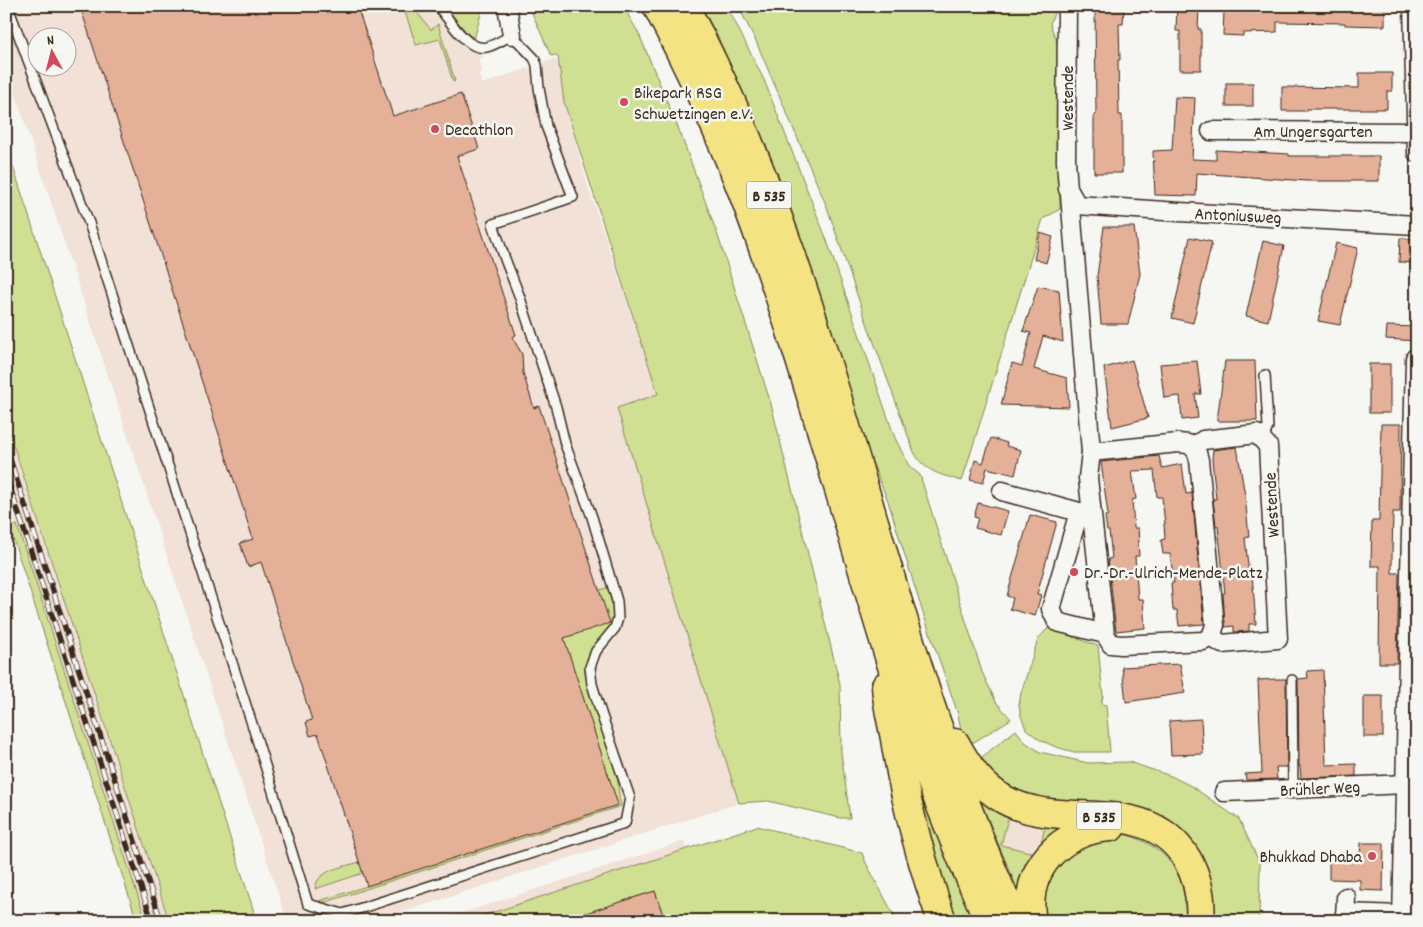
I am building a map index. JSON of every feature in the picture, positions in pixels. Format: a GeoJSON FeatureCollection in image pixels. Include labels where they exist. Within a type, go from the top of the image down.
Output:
{"type":"FeatureCollection","features":[{"type":"Feature","properties":{"kind":"highway","name":"B 535"},"geometry":{"type":"LineString","coordinates":[[658,6],[697,84],[723,143],[762,244],[815,408],[883,637],[926,766],[967,872],[989,921]]}},
{"type":"Feature","properties":{"kind":"highway","name":"B 535"},"geometry":{"type":"LineString","coordinates":[[684,6],[737,117],[771,201],[834,390],[925,687],[968,810],[1015,921]]}},
{"type":"Feature","properties":{"kind":"highway","name":"B 535"},"geometry":{"type":"LineString","coordinates":[[883,637],[886,693],[900,773],[920,854],[942,921]]}},
{"type":"Feature","properties":{"kind":"highway","name":"B 535"},"geometry":{"type":"LineString","coordinates":[[925,687],[969,768],[983,785],[994,793],[1022,807],[1039,812],[1072,816],[1107,816],[1135,820],[1156,828],[1166,836],[1184,854],[1195,874],[1200,895],[1200,921]]}},
{"type":"Feature","properties":{"kind":"highway","name":"B 535"},"geometry":{"type":"LineString","coordinates":[[1032,921],[1031,901],[1034,885],[1045,860],[1054,849],[1079,833],[1096,827],[1114,826],[1130,828],[1145,834],[1174,856],[1186,875],[1192,910],[1190,921]]}},
{"type":"Feature","properties":{"kind":"street"},"geometry":{"type":"LineString","coordinates":[[507,6],[512,35]]}},
{"type":"Feature","properties":{"kind":"street","name":"Westende"},"geometry":{"type":"LineString","coordinates":[[1067,6],[1066,161],[1091,452],[1085,512],[1051,609],[1057,622],[1105,634]]}},
{"type":"Feature","properties":{"kind":"street"},"geometry":{"type":"LineString","coordinates":[[1413,6],[1417,153]]}},
{"type":"Feature","properties":{"kind":"street","name":"Am Ungersgarten"},"geometry":{"type":"LineString","coordinates":[[1211,131],[1416,132]]}},
{"type":"Feature","properties":{"kind":"street","name":"Antoniusweg"},"geometry":{"type":"LineString","coordinates":[[1069,192],[1077,205],[1092,207],[1417,225]]}},
{"type":"Feature","properties":{"kind":"street"},"geometry":{"type":"LineString","coordinates":[[1345,910],[1402,918],[1411,784],[1415,358],[1417,358]]}},
{"type":"Feature","properties":{"kind":"street"},"geometry":{"type":"LineString","coordinates":[[1193,447],[1203,440],[1257,434],[1263,440]]}},
{"type":"Feature","properties":{"kind":"street","name":"Westende"},"geometry":{"type":"LineString","coordinates":[[1085,512],[1105,634],[1112,644],[1203,641],[1211,636],[1222,644],[1278,639],[1268,446],[1263,440]]}},
{"type":"Feature","properties":{"kind":"street"},"geometry":{"type":"LineString","coordinates":[[1091,452],[1178,442],[1188,444],[1197,453],[1215,625],[1211,636]]}},
{"type":"Feature","properties":{"kind":"street"},"geometry":{"type":"LineString","coordinates":[[1002,492],[1085,512]]}},
{"type":"Feature","properties":{"kind":"street","name":"Brühler Weg"},"geometry":{"type":"LineString","coordinates":[[1224,792],[1411,784]]}},
{"type":"Feature","properties":{"kind":"lane"},"geometry":{"type":"LineString","coordinates":[[10,6],[10,12],[89,223],[254,730],[308,904],[343,914],[625,823],[630,798],[592,684],[590,667],[596,651],[615,628],[618,618],[617,601],[592,517],[565,444],[556,408],[519,295],[493,224],[573,196],[546,126],[534,58],[512,35],[488,47],[479,48],[472,45],[463,38],[438,6]]}},
{"type":"Feature","properties":{"kind":"lane"},"geometry":{"type":"LineString","coordinates":[[1263,440],[1268,427],[1265,375]]}},
{"type":"Feature","properties":{"kind":"lane"},"geometry":{"type":"LineString","coordinates":[[1292,680],[1293,790]]}},
{"type":"Feature","properties":{"kind":"shaded area"},"geometry":{"type":"Polygon","coordinates":[[[6,6],[483,6],[475,36],[483,58],[478,60],[482,72],[479,74],[482,84],[554,59],[559,64],[564,102],[588,186],[658,394],[617,408],[739,803],[375,921],[287,921],[6,65],[6,6]]]}},
{"type":"Feature","properties":{"kind":"shaded area"},"geometry":{"type":"Polygon","coordinates":[[[6,426],[168,921],[146,921],[114,825],[6,494],[6,426]]]}},
{"type":"Feature","properties":{"kind":"shaded area"},"geometry":{"type":"Polygon","coordinates":[[[1008,817],[1045,827],[1039,854],[1001,845],[1008,817]]]}},
{"type":"Feature","properties":{"kind":"shaded area"},"geometry":{"type":"Polygon","coordinates":[[[684,841],[712,921],[437,921],[684,841]]]}},
{"type":"Feature","properties":{"kind":"green space"},"geometry":{"type":"Polygon","coordinates":[[[403,6],[412,6],[431,30],[438,24],[455,81],[453,82],[440,39],[416,45],[403,6]]]}},
{"type":"Feature","properties":{"kind":"green space"},"geometry":{"type":"Polygon","coordinates":[[[445,6],[483,6],[475,36],[472,37],[468,34],[445,6]]]}},
{"type":"Feature","properties":{"kind":"green space"},"geometry":{"type":"Polygon","coordinates":[[[529,6],[623,6],[639,34],[681,135],[719,239],[771,404],[840,684],[841,752],[850,818],[840,818],[768,801],[739,803],[617,408],[658,394],[564,102],[558,57],[555,55],[551,56],[529,6]]]}},
{"type":"Feature","properties":{"kind":"green space"},"geometry":{"type":"Polygon","coordinates":[[[701,6],[727,6],[764,80],[826,238],[895,438],[909,466],[920,475],[982,672],[996,702],[1011,719],[974,742],[967,741],[962,735],[958,714],[921,607],[888,501],[866,447],[815,282],[776,177],[737,82],[718,37],[701,6]]]}},
{"type":"Feature","properties":{"kind":"green space"},"geometry":{"type":"Polygon","coordinates":[[[738,6],[1057,6],[1050,24],[1060,49],[1060,209],[1043,219],[962,481],[934,472],[918,459],[914,452],[827,207],[755,39],[738,6]]]}},
{"type":"Feature","properties":{"kind":"green space"},"geometry":{"type":"Polygon","coordinates":[[[6,145],[257,921],[169,921],[6,423],[6,145]]]}},
{"type":"Feature","properties":{"kind":"green space"},"geometry":{"type":"Polygon","coordinates":[[[17,525],[146,921],[137,921],[9,526],[17,525]]]}},
{"type":"Feature","properties":{"kind":"green space"},"geometry":{"type":"Polygon","coordinates":[[[607,588],[613,617],[606,633],[589,654],[586,669],[593,703],[617,776],[621,806],[326,902],[319,902],[367,886],[599,590],[607,588]]]}},
{"type":"Feature","properties":{"kind":"green space"},"geometry":{"type":"Polygon","coordinates":[[[1048,628],[1098,646],[1103,696],[1101,704],[1106,705],[1110,752],[1074,752],[1040,740],[1026,729],[1019,705],[1021,693],[1038,639],[1048,628]]]}},
{"type":"Feature","properties":{"kind":"green space"},"geometry":{"type":"Polygon","coordinates":[[[1016,730],[1025,742],[1040,752],[1088,763],[1129,762],[1171,776],[1191,786],[1239,819],[1260,864],[1259,921],[1205,921],[1184,843],[1038,805],[973,764],[1016,730]]]}},
{"type":"Feature","properties":{"kind":"green space"},"geometry":{"type":"Polygon","coordinates":[[[913,769],[943,848],[974,921],[949,921],[913,769]]]}},
{"type":"Feature","properties":{"kind":"green space"},"geometry":{"type":"Polygon","coordinates":[[[975,788],[1077,821],[1023,903],[975,788]],[[1008,818],[1001,845],[1038,854],[1045,827],[1008,818]]]}},
{"type":"Feature","properties":{"kind":"green space"},"geometry":{"type":"Polygon","coordinates":[[[757,826],[862,853],[897,921],[665,921],[655,891],[563,921],[467,921],[757,826]]]}},
{"type":"Feature","properties":{"kind":"green space"},"geometry":{"type":"Polygon","coordinates":[[[1119,833],[1149,844],[1171,863],[1183,889],[1185,921],[1039,921],[1038,907],[1062,852],[1119,833]]]}},
{"type":"Feature","properties":{"kind":"green space"},"geometry":{"type":"Polygon","coordinates":[[[360,862],[363,873],[315,889],[317,882],[326,873],[339,867],[360,862]]]}},
{"type":"Feature","properties":{"kind":"building"},"geometry":{"type":"Polygon","coordinates":[[[80,6],[357,6],[393,116],[461,94],[479,149],[457,156],[516,335],[512,337],[522,354],[523,373],[534,408],[539,406],[610,623],[564,638],[618,805],[367,886],[318,734],[310,736],[306,722],[312,720],[261,562],[248,567],[240,543],[253,539],[80,6]]]}},
{"type":"Feature","properties":{"kind":"building"},"geometry":{"type":"Polygon","coordinates":[[[1095,6],[1124,6],[1123,24],[1119,24],[1120,60],[1118,60],[1119,115],[1122,115],[1122,173],[1094,173],[1094,115],[1096,115],[1095,6]]]}},
{"type":"Feature","properties":{"kind":"building"},"geometry":{"type":"Polygon","coordinates":[[[1177,6],[1199,6],[1198,29],[1201,29],[1201,70],[1180,70],[1180,31],[1176,31],[1177,6]]]}},
{"type":"Feature","properties":{"kind":"building"},"geometry":{"type":"Polygon","coordinates":[[[1290,6],[1385,7],[1385,26],[1345,25],[1345,23],[1277,22],[1277,32],[1243,33],[1243,36],[1223,35],[1224,11],[1290,10],[1290,6]]]}},
{"type":"Feature","properties":{"kind":"building"},"geometry":{"type":"Polygon","coordinates":[[[1359,73],[1392,73],[1392,91],[1387,91],[1387,109],[1307,109],[1307,111],[1282,111],[1282,87],[1359,88],[1359,73]]]}},
{"type":"Feature","properties":{"kind":"building"},"geometry":{"type":"Polygon","coordinates":[[[1226,83],[1253,83],[1253,106],[1226,106],[1226,83]]]}},
{"type":"Feature","properties":{"kind":"building"},"geometry":{"type":"Polygon","coordinates":[[[1175,97],[1195,98],[1192,159],[1216,160],[1216,150],[1289,154],[1289,156],[1379,156],[1379,181],[1307,181],[1197,173],[1196,196],[1155,195],[1153,151],[1172,150],[1175,97]]]}},
{"type":"Feature","properties":{"kind":"building"},"geometry":{"type":"Polygon","coordinates":[[[1104,227],[1134,227],[1140,274],[1128,324],[1101,324],[1097,276],[1104,227]]]}},
{"type":"Feature","properties":{"kind":"building"},"geometry":{"type":"Polygon","coordinates":[[[1040,233],[1053,237],[1046,263],[1034,259],[1040,233]]]}},
{"type":"Feature","properties":{"kind":"building"},"geometry":{"type":"Polygon","coordinates":[[[1190,237],[1212,242],[1193,323],[1172,318],[1190,237]]]}},
{"type":"Feature","properties":{"kind":"building"},"geometry":{"type":"Polygon","coordinates":[[[1400,238],[1417,239],[1417,263],[1399,262],[1400,238]]]}},
{"type":"Feature","properties":{"kind":"building"},"geometry":{"type":"Polygon","coordinates":[[[1263,241],[1284,246],[1268,321],[1246,316],[1263,241]]]}},
{"type":"Feature","properties":{"kind":"building"},"geometry":{"type":"Polygon","coordinates":[[[1336,243],[1358,248],[1340,325],[1318,321],[1336,243]]]}},
{"type":"Feature","properties":{"kind":"building"},"geometry":{"type":"Polygon","coordinates":[[[1038,286],[1059,290],[1063,342],[1043,336],[1034,369],[1067,378],[1069,407],[1001,405],[1012,363],[1022,366],[1031,333],[1023,331],[1038,286]]]}},
{"type":"Feature","properties":{"kind":"building"},"geometry":{"type":"Polygon","coordinates":[[[1387,326],[1417,327],[1417,341],[1386,339],[1387,326]]]}},
{"type":"Feature","properties":{"kind":"building"},"geometry":{"type":"Polygon","coordinates":[[[1132,360],[1148,418],[1112,427],[1104,368],[1132,360]]]}},
{"type":"Feature","properties":{"kind":"building"},"geometry":{"type":"Polygon","coordinates":[[[1197,361],[1201,394],[1195,394],[1198,418],[1182,420],[1180,396],[1164,398],[1160,364],[1197,361]]]}},
{"type":"Feature","properties":{"kind":"building"},"geometry":{"type":"Polygon","coordinates":[[[1225,361],[1255,361],[1257,421],[1217,421],[1225,361]]]}},
{"type":"Feature","properties":{"kind":"building"},"geometry":{"type":"Polygon","coordinates":[[[1369,364],[1390,364],[1390,413],[1369,413],[1369,364]]]}},
{"type":"Feature","properties":{"kind":"building"},"geometry":{"type":"Polygon","coordinates":[[[1381,424],[1401,424],[1400,512],[1393,512],[1392,555],[1392,573],[1399,573],[1397,663],[1379,663],[1380,566],[1371,566],[1372,521],[1379,521],[1381,424]]]}},
{"type":"Feature","properties":{"kind":"building"},"geometry":{"type":"Polygon","coordinates":[[[991,438],[1007,443],[1006,446],[1021,450],[1015,475],[987,468],[983,483],[970,480],[975,460],[983,463],[991,438]]]}},
{"type":"Feature","properties":{"kind":"building"},"geometry":{"type":"Polygon","coordinates":[[[1237,447],[1245,496],[1249,537],[1245,538],[1249,575],[1252,574],[1256,624],[1249,624],[1249,631],[1234,632],[1234,626],[1225,627],[1223,593],[1225,593],[1218,526],[1216,526],[1213,499],[1216,499],[1212,459],[1213,450],[1237,447]]]}},
{"type":"Feature","properties":{"kind":"building"},"geometry":{"type":"Polygon","coordinates":[[[1159,456],[1162,468],[1182,464],[1186,494],[1192,493],[1204,624],[1179,626],[1177,610],[1173,610],[1171,583],[1174,583],[1170,554],[1163,554],[1161,540],[1165,539],[1165,524],[1162,497],[1157,497],[1154,470],[1132,471],[1136,499],[1132,500],[1134,528],[1138,528],[1139,542],[1139,556],[1135,556],[1138,599],[1143,599],[1145,628],[1116,631],[1108,559],[1112,558],[1105,516],[1108,515],[1101,462],[1159,456]]]}},
{"type":"Feature","properties":{"kind":"building"},"geometry":{"type":"Polygon","coordinates":[[[978,503],[1008,511],[1001,535],[975,528],[978,518],[974,517],[978,503]]]}},
{"type":"Feature","properties":{"kind":"building"},"geometry":{"type":"Polygon","coordinates":[[[1030,515],[1057,522],[1037,594],[1041,595],[1035,616],[1010,609],[1013,598],[1007,596],[1030,515]]]}},
{"type":"Feature","properties":{"kind":"building"},"geometry":{"type":"Polygon","coordinates":[[[1180,664],[1185,693],[1126,702],[1122,667],[1180,664]]]}},
{"type":"Feature","properties":{"kind":"building"},"geometry":{"type":"Polygon","coordinates":[[[1323,670],[1326,765],[1356,764],[1356,776],[1301,778],[1299,766],[1298,679],[1308,678],[1307,671],[1323,670]]]}},
{"type":"Feature","properties":{"kind":"building"},"geometry":{"type":"Polygon","coordinates":[[[1286,679],[1287,767],[1276,767],[1277,779],[1246,780],[1245,774],[1262,773],[1258,680],[1286,679]]]}},
{"type":"Feature","properties":{"kind":"building"},"geometry":{"type":"Polygon","coordinates":[[[1364,696],[1383,696],[1383,737],[1364,737],[1364,696]]]}},
{"type":"Feature","properties":{"kind":"building"},"geometry":{"type":"Polygon","coordinates":[[[1201,719],[1203,754],[1171,755],[1169,721],[1201,719]]]}},
{"type":"Feature","properties":{"kind":"building"},"geometry":{"type":"Polygon","coordinates":[[[1361,843],[1384,843],[1383,891],[1360,890],[1360,880],[1329,879],[1329,859],[1360,860],[1361,843]]]}},
{"type":"Feature","properties":{"kind":"building"},"geometry":{"type":"Polygon","coordinates":[[[655,891],[665,921],[571,921],[570,918],[655,891]]]}},
{"type":"Feature","properties":{"kind":"railway"},"geometry":{"type":"LineString","coordinates":[[6,447],[161,921]]}},
{"type":"Feature","properties":{"kind":"railway"},"geometry":{"type":"LineString","coordinates":[[6,475],[152,921]]}},
{"type":"Feature","properties":{"kind":"place","name":"Bikepark RSG Schwetzingen e.V."},"geometry":{"type":"Point","coordinates":[624,102]}},
{"type":"Feature","properties":{"kind":"place","name":"Decathlon"},"geometry":{"type":"Point","coordinates":[435,129]}},
{"type":"Feature","properties":{"kind":"place","name":"Dr.-Dr.-Ulrich-Mende-Platz"},"geometry":{"type":"Point","coordinates":[1074,572]}},
{"type":"Feature","properties":{"kind":"place","name":"Bhukkad Dhaba"},"geometry":{"type":"Point","coordinates":[1372,856]}}]}
